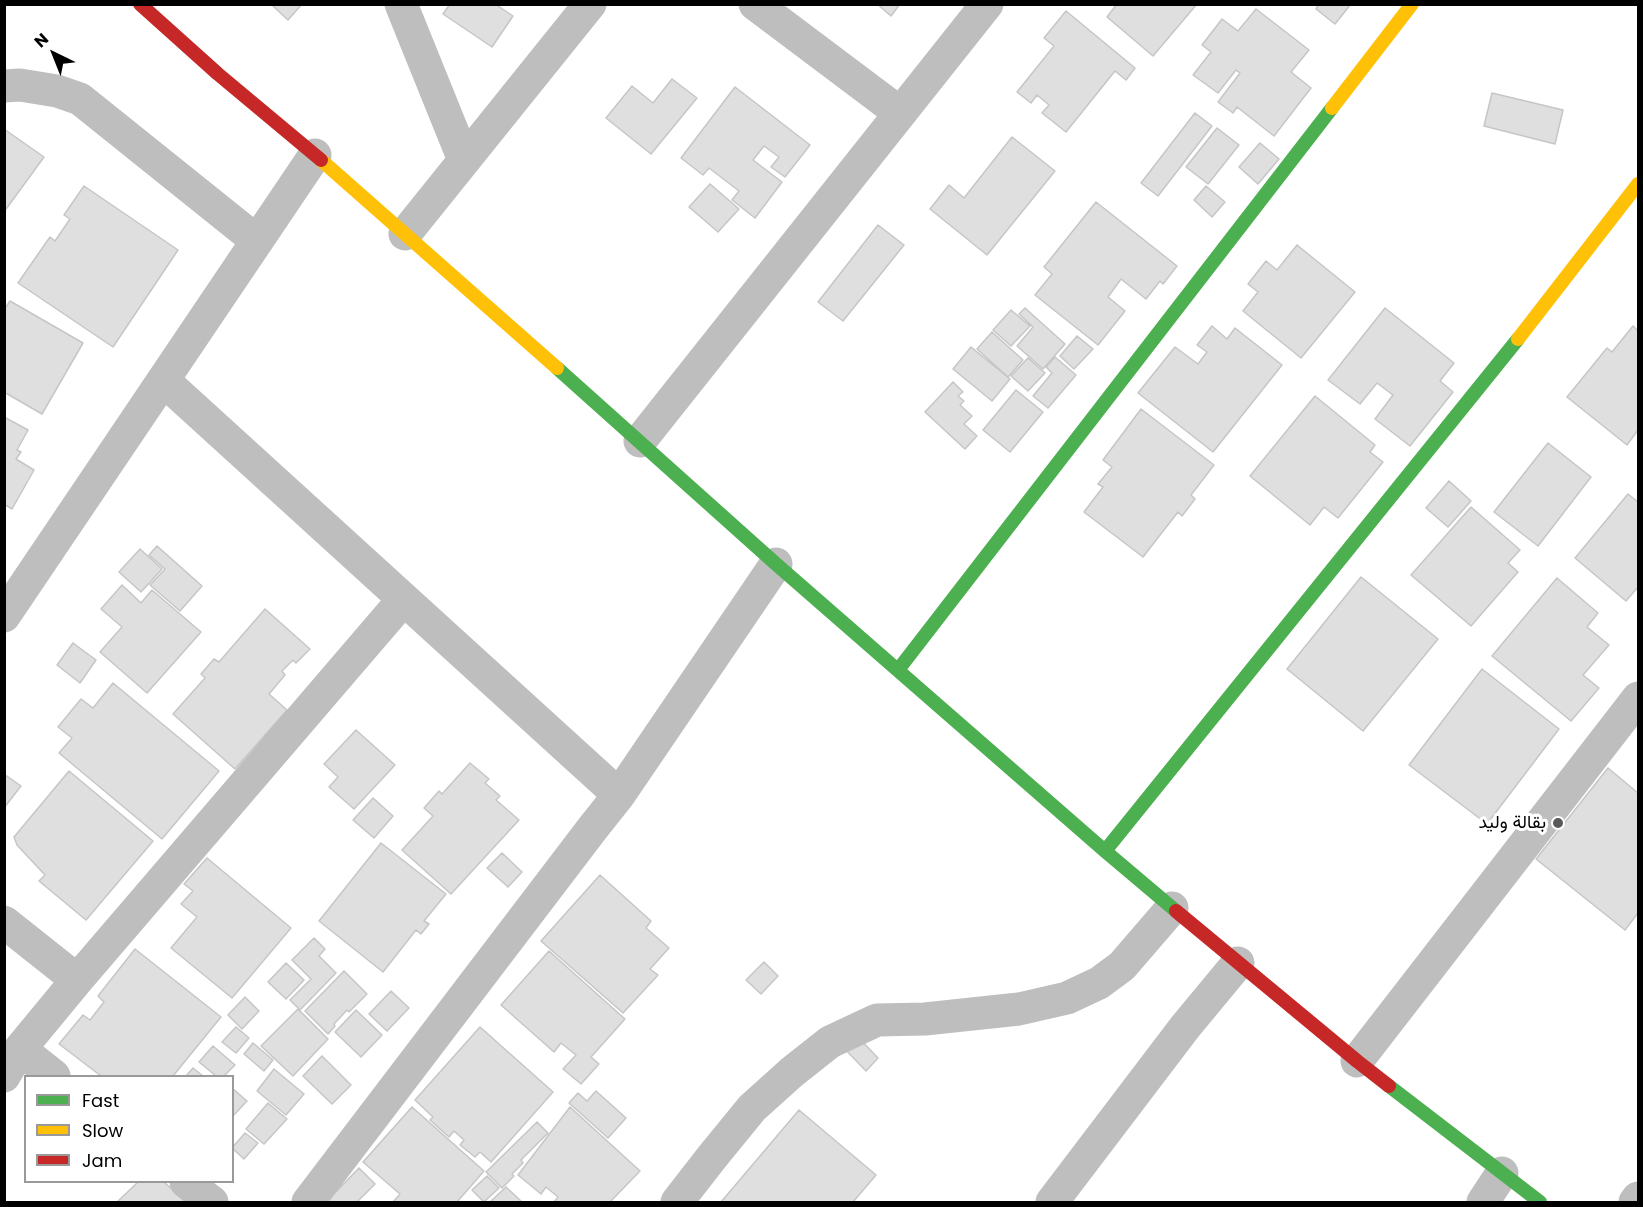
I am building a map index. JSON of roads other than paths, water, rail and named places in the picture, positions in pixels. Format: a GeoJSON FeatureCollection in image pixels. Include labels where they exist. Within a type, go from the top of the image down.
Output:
{"type":"FeatureCollection","features":[{"type":"Feature","properties":{"kind":"street"},"geometry":{"type":"LineString","coordinates":[[140,4],[218,74],[315,155],[776,564],[1105,851],[1357,1061],[1540,1203]]}},
{"type":"Feature","properties":{"kind":"street"},"geometry":{"type":"LineString","coordinates":[[401,4],[464,160]]}},
{"type":"Feature","properties":{"kind":"street"},"geometry":{"type":"LineString","coordinates":[[405,234],[590,4]]}},
{"type":"Feature","properties":{"kind":"street"},"geometry":{"type":"LineString","coordinates":[[755,4],[900,113]]}},
{"type":"Feature","properties":{"kind":"street"},"geometry":{"type":"LineString","coordinates":[[640,441],[987,4]]}},
{"type":"Feature","properties":{"kind":"street"},"geometry":{"type":"LineString","coordinates":[[898,670],[1412,4]]}},
{"type":"Feature","properties":{"kind":"street"},"geometry":{"type":"LineString","coordinates":[[4,86],[20,85],[57,91],[80,99],[257,241]]}},
{"type":"Feature","properties":{"kind":"street"},"geometry":{"type":"LineString","coordinates":[[4,616],[315,155]]}},
{"type":"Feature","properties":{"kind":"street"},"geometry":{"type":"LineString","coordinates":[[1105,851],[1551,297],[1638,184]]}},
{"type":"Feature","properties":{"kind":"street"},"geometry":{"type":"LineString","coordinates":[[163,380],[619,795]]}},
{"type":"Feature","properties":{"kind":"street"},"geometry":{"type":"LineString","coordinates":[[308,1203],[619,795],[776,564]]}},
{"type":"Feature","properties":{"kind":"street"},"geometry":{"type":"LineString","coordinates":[[48,1075],[12,1062],[77,980],[403,600]]}},
{"type":"Feature","properties":{"kind":"street"},"geometry":{"type":"LineString","coordinates":[[1357,1061],[1638,698]]}},
{"type":"Feature","properties":{"kind":"street"},"geometry":{"type":"LineString","coordinates":[[677,1203],[752,1108],[830,1042],[876,1020],[925,1019],[1019,1009],[1067,998],[1099,983],[1122,966],[1173,908]]}},
{"type":"Feature","properties":{"kind":"street"},"geometry":{"type":"LineString","coordinates":[[4,922],[77,980]]}},
{"type":"Feature","properties":{"kind":"street"},"geometry":{"type":"LineString","coordinates":[[1052,1203],[1185,1027],[1238,963]]}},
{"type":"Feature","properties":{"kind":"street"},"geometry":{"type":"LineString","coordinates":[[1483,1203],[1502,1173]]}},
{"type":"Feature","properties":{"kind":"street"},"geometry":{"type":"LineString","coordinates":[[187,1183],[212,1203]]}},
{"type":"Feature","properties":{"kind":"street"},"geometry":{"type":"LineString","coordinates":[[1635,1203],[1638,1198]]}},
{"type":"Feature","properties":{"kind":"place","name":"بقالة وليد"},"geometry":{"type":"Point","coordinates":[1558,823]}}]}
